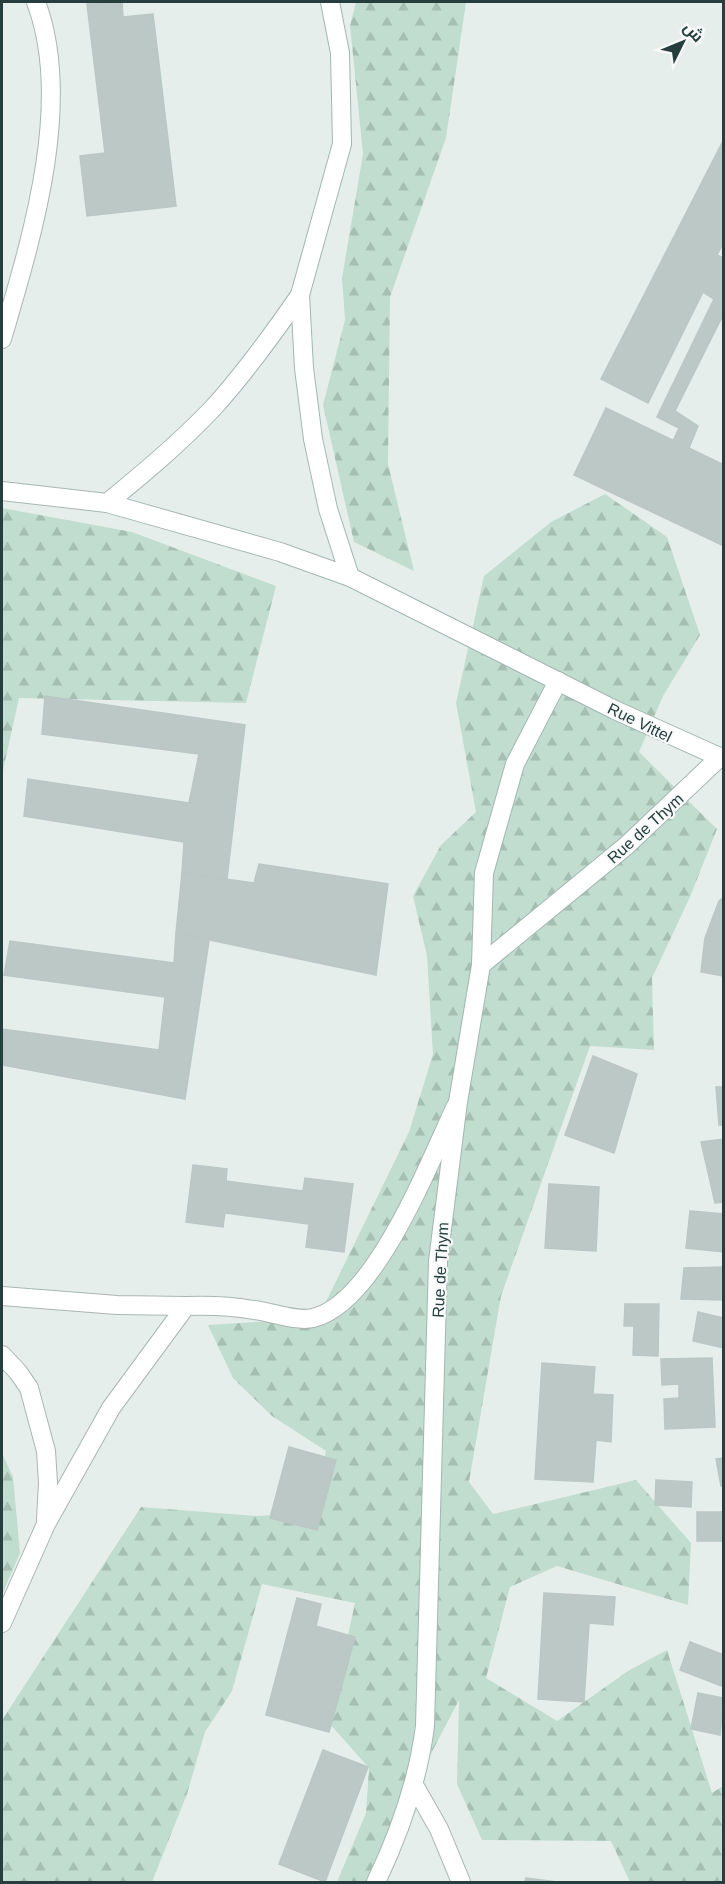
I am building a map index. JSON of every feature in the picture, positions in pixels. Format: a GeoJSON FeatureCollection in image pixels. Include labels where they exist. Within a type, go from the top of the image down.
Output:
{"type":"FeatureCollection","features":[{"type":"Feature","properties":{"kind":"street"},"geometry":{"type":"LineString","coordinates":[[2,339],[29,245],[47,157],[50,55],[36,2]]}},
{"type":"Feature","properties":{"kind":"street"},"geometry":{"type":"LineString","coordinates":[[330,2],[340,53],[342,144],[300,295],[304,368],[313,439],[328,508],[351,577]]}},
{"type":"Feature","properties":{"kind":"street"},"geometry":{"type":"LineString","coordinates":[[107,503],[162,458],[213,408],[259,353],[300,295]]}},
{"type":"Feature","properties":{"kind":"street","name":"Rue Vittel"},"geometry":{"type":"LineString","coordinates":[[2,490],[107,503],[280,552],[351,577],[558,681],[721,758]]}},
{"type":"Feature","properties":{"kind":"street"},"geometry":{"type":"LineString","coordinates":[[481,965],[484,873],[515,764],[558,681]]}},
{"type":"Feature","properties":{"kind":"street","name":"Rue de Thym"},"geometry":{"type":"LineString","coordinates":[[376,1882],[392,1850],[414,1785],[425,1726],[438,1261],[458,1102],[481,965],[626,846],[721,758]]}},
{"type":"Feature","properties":{"kind":"street"},"geometry":{"type":"LineString","coordinates":[[2,1296],[117,1305],[216,1305],[311,1318],[331,1311],[353,1292],[391,1240],[458,1102]]}},
{"type":"Feature","properties":{"kind":"street"},"geometry":{"type":"LineString","coordinates":[[2,1623],[46,1524],[111,1408],[186,1306]]}},
{"type":"Feature","properties":{"kind":"street"},"geometry":{"type":"LineString","coordinates":[[2,1355],[29,1388],[46,1450],[48,1483],[46,1524]]}},
{"type":"Feature","properties":{"kind":"street"},"geometry":{"type":"LineString","coordinates":[[414,1785],[439,1829],[461,1882]]}},
{"type":"Feature","properties":{"kind":"green space"},"geometry":{"type":"Polygon","coordinates":[[[356,2],[466,2],[446,138],[390,297],[388,464],[414,571],[354,542],[323,405],[345,320],[342,278],[363,154],[350,26],[356,2]]]}},
{"type":"Feature","properties":{"kind":"green space"},"geometry":{"type":"Polygon","coordinates":[[[605,494],[667,537],[700,635],[663,696],[639,752],[717,829],[690,897],[652,978],[654,1050],[590,1046],[501,1296],[469,1482],[493,1514],[636,1480],[691,1543],[688,1605],[557,1566],[510,1587],[486,1678],[557,1721],[628,1671],[667,1650],[712,1793],[723,1786],[723,1882],[630,1882],[611,1841],[482,1840],[457,1784],[459,1700],[399,1815],[368,1882],[337,1882],[366,1813],[369,1768],[329,1723],[355,1603],[262,1584],[232,1691],[205,1732],[187,1794],[152,1882],[2,1882],[2,1720],[141,1507],[256,1516],[311,1513],[326,1451],[272,1416],[233,1378],[208,1325],[318,1318],[409,1132],[433,1054],[427,956],[413,896],[441,845],[476,812],[456,703],[484,576],[551,522],[605,494]]]}},
{"type":"Feature","properties":{"kind":"green space"},"geometry":{"type":"Polygon","coordinates":[[[2,508],[132,532],[276,586],[246,703],[19,698],[2,775],[2,508]]]}},
{"type":"Feature","properties":{"kind":"green space"},"geometry":{"type":"Polygon","coordinates":[[[2,1453],[13,1477],[20,1553],[2,1595],[2,1453]]]}},
{"type":"Feature","properties":{"kind":"building"},"geometry":{"type":"Polygon","coordinates":[[[122,2],[123,17],[153,14],[176,206],[87,216],[80,156],[105,153],[87,4],[122,2]]]}},
{"type":"Feature","properties":{"kind":"building"},"geometry":{"type":"Polygon","coordinates":[[[724,139],[724,242],[717,255],[724,258],[724,313],[675,411],[698,426],[689,448],[673,441],[679,428],[657,417],[714,299],[703,292],[648,403],[601,379],[724,139]]]}},
{"type":"Feature","properties":{"kind":"building"},"geometry":{"type":"Polygon","coordinates":[[[606,408],[724,465],[724,546],[574,475],[606,408]]]}},
{"type":"Feature","properties":{"kind":"building"},"geometry":{"type":"Polygon","coordinates":[[[45,696],[245,725],[227,879],[182,873],[184,842],[24,816],[28,779],[189,803],[199,754],[42,734],[45,696]]]}},
{"type":"Feature","properties":{"kind":"building"},"geometry":{"type":"Polygon","coordinates":[[[259,864],[388,884],[376,975],[176,933],[182,873],[254,883],[259,864]]]}},
{"type":"Feature","properties":{"kind":"building"},"geometry":{"type":"Polygon","coordinates":[[[724,897],[724,976],[701,972],[705,938],[719,901],[724,897]]]}},
{"type":"Feature","properties":{"kind":"building"},"geometry":{"type":"Polygon","coordinates":[[[176,933],[209,941],[185,1099],[2,1065],[2,1029],[159,1050],[165,997],[4,975],[10,941],[174,963],[176,933]]]}},
{"type":"Feature","properties":{"kind":"building"},"geometry":{"type":"Polygon","coordinates":[[[593,1056],[637,1074],[614,1153],[565,1135],[593,1056]]]}},
{"type":"Feature","properties":{"kind":"building"},"geometry":{"type":"Polygon","coordinates":[[[716,1087],[724,1087],[724,1125],[719,1125],[716,1087]]]}},
{"type":"Feature","properties":{"kind":"building"},"geometry":{"type":"Polygon","coordinates":[[[724,1139],[724,1202],[715,1203],[701,1142],[724,1139]]]}},
{"type":"Feature","properties":{"kind":"building"},"geometry":{"type":"Polygon","coordinates":[[[193,1165],[227,1169],[226,1181],[303,1191],[305,1178],[353,1184],[344,1252],[306,1247],[309,1224],[225,1213],[223,1227],[186,1222],[193,1165]]]}},
{"type":"Feature","properties":{"kind":"building"},"geometry":{"type":"Polygon","coordinates":[[[549,1184],[599,1187],[596,1251],[545,1248],[549,1184]]]}},
{"type":"Feature","properties":{"kind":"building"},"geometry":{"type":"Polygon","coordinates":[[[690,1211],[724,1214],[724,1252],[686,1248],[690,1211]]]}},
{"type":"Feature","properties":{"kind":"building"},"geometry":{"type":"Polygon","coordinates":[[[724,1267],[724,1300],[681,1299],[684,1268],[724,1267]]]}},
{"type":"Feature","properties":{"kind":"building"},"geometry":{"type":"Polygon","coordinates":[[[625,1304],[659,1304],[658,1356],[633,1355],[634,1326],[624,1326],[625,1304]]]}},
{"type":"Feature","properties":{"kind":"building"},"geometry":{"type":"Polygon","coordinates":[[[698,1312],[724,1318],[724,1348],[693,1341],[698,1312]]]}},
{"type":"Feature","properties":{"kind":"building"},"geometry":{"type":"Polygon","coordinates":[[[712,1358],[715,1427],[665,1429],[664,1399],[679,1398],[679,1384],[662,1385],[661,1359],[712,1358]]]}},
{"type":"Feature","properties":{"kind":"building"},"geometry":{"type":"Polygon","coordinates":[[[542,1363],[595,1367],[593,1394],[613,1395],[611,1442],[596,1440],[593,1482],[535,1479],[542,1363]]]}},
{"type":"Feature","properties":{"kind":"building"},"geometry":{"type":"Polygon","coordinates":[[[289,1447],[336,1460],[317,1530],[270,1518],[289,1447]]]}},
{"type":"Feature","properties":{"kind":"building"},"geometry":{"type":"Polygon","coordinates":[[[724,1458],[724,1486],[721,1486],[716,1459],[724,1458]]]}},
{"type":"Feature","properties":{"kind":"building"},"geometry":{"type":"Polygon","coordinates":[[[656,1480],[692,1482],[691,1507],[655,1505],[656,1480]]]}},
{"type":"Feature","properties":{"kind":"building"},"geometry":{"type":"Polygon","coordinates":[[[697,1512],[724,1512],[724,1541],[697,1541],[697,1512]]]}},
{"type":"Feature","properties":{"kind":"building"},"geometry":{"type":"Polygon","coordinates":[[[544,1593],[615,1597],[613,1625],[589,1623],[584,1702],[538,1699],[544,1593]]]}},
{"type":"Feature","properties":{"kind":"building"},"geometry":{"type":"Polygon","coordinates":[[[297,1598],[321,1604],[316,1626],[355,1637],[329,1732],[266,1715],[297,1598]]]}},
{"type":"Feature","properties":{"kind":"building"},"geometry":{"type":"Polygon","coordinates":[[[690,1642],[724,1655],[724,1687],[680,1670],[690,1642]]]}},
{"type":"Feature","properties":{"kind":"building"},"geometry":{"type":"Polygon","coordinates":[[[698,1693],[724,1698],[720,1735],[691,1729],[698,1693]]]}},
{"type":"Feature","properties":{"kind":"building"},"geometry":{"type":"Polygon","coordinates":[[[323,1750],[368,1767],[325,1882],[279,1864],[323,1750]]]}},
{"type":"Feature","properties":{"kind":"building"},"geometry":{"type":"Polygon","coordinates":[[[526,1878],[557,1882],[525,1882],[526,1878]]]}}]}
